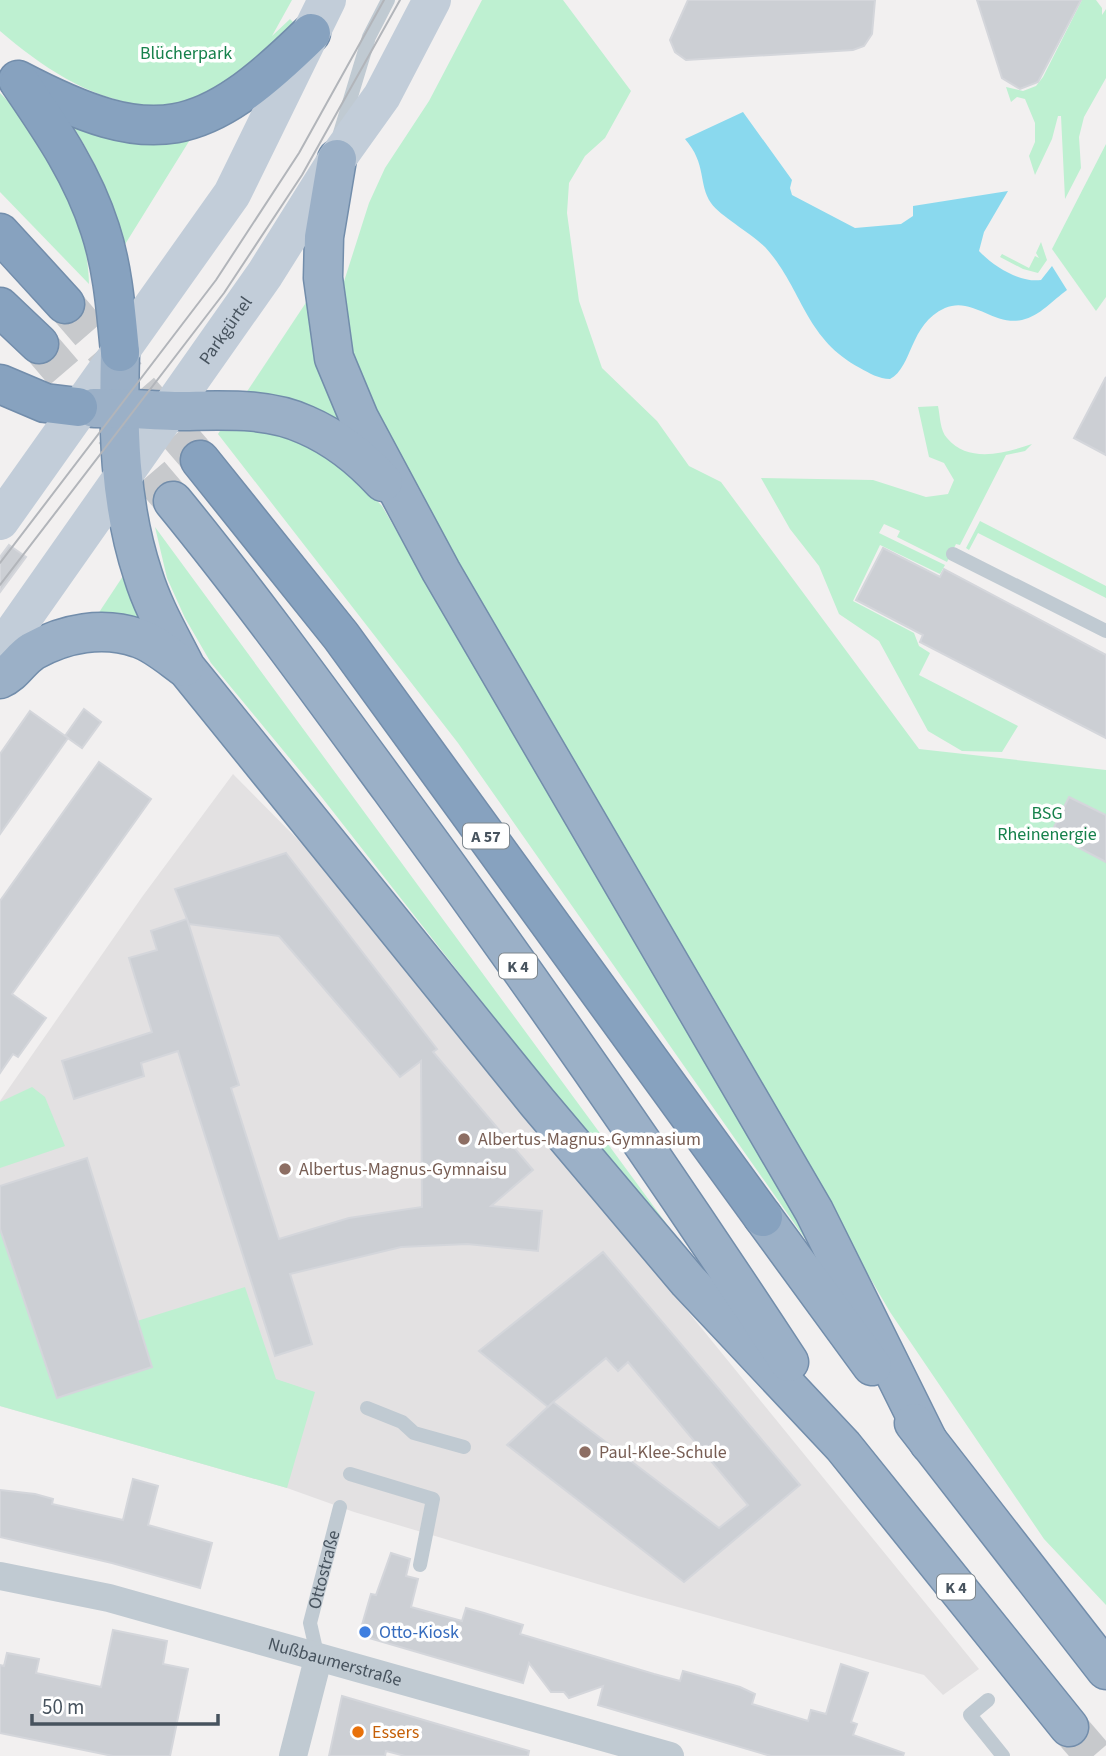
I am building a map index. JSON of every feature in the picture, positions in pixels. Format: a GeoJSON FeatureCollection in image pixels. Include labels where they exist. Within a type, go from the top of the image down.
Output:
{"type":"FeatureCollection","features":[{"type":"Feature","properties":{"kind":"highway"},"geometry":{"type":"LineString","coordinates":[[9,74],[69,107],[103,119],[153,126],[176,123],[203,116],[246,93],[319,16]]}},
{"type":"Feature","properties":{"kind":"highway"},"geometry":{"type":"LineString","coordinates":[[9,74],[81,179],[101,230],[113,284],[120,352],[122,477],[142,575],[157,612],[186,668],[537,1102],[662,1249],[843,1446]]}},
{"type":"Feature","properties":{"kind":"highway"},"geometry":{"type":"LineString","coordinates":[[337,159],[324,237],[323,278],[334,358],[359,418],[441,571],[814,1211],[929,1443],[1106,1671]]}},
{"type":"Feature","properties":{"kind":"highway"},"geometry":{"type":"LineString","coordinates":[[0,233],[65,304]]}},
{"type":"Feature","properties":{"kind":"highway"},"geometry":{"type":"LineString","coordinates":[[0,307],[39,344]]}},
{"type":"Feature","properties":{"kind":"highway"},"geometry":{"type":"LineString","coordinates":[[0,384],[45,404],[171,411],[248,411],[305,424],[363,460],[406,506]]}},
{"type":"Feature","properties":{"kind":"highway","name":"A 57"},"geometry":{"type":"LineString","coordinates":[[200,460],[341,636],[929,1443]]}},
{"type":"Feature","properties":{"kind":"highway","name":"K 4"},"geometry":{"type":"LineString","coordinates":[[173,501],[235,577],[486,918],[704,1231],[843,1446],[1069,1727]]}},
{"type":"Feature","properties":{"kind":"highway"},"geometry":{"type":"LineString","coordinates":[[0,679],[9,676],[30,653],[57,640],[86,632],[111,632],[140,639],[186,668]]}},
{"type":"Feature","properties":{"kind":"main road","name":"Parkgürtel"},"geometry":{"type":"LineString","coordinates":[[0,651],[265,274],[337,159],[382,96],[432,0]]}},
{"type":"Feature","properties":{"kind":"main road"},"geometry":{"type":"LineString","coordinates":[[0,521],[78,407],[232,194],[319,16]]}},
{"type":"Feature","properties":{"kind":"street","name":"Nußbaumerstraße"},"geometry":{"type":"LineString","coordinates":[[0,1576],[109,1598],[670,1756]]}},
{"type":"Feature","properties":{"kind":"street","name":"Ottostraße"},"geometry":{"type":"LineString","coordinates":[[293,1756],[318,1659]]}},
{"type":"Feature","properties":{"kind":"lane"},"geometry":{"type":"LineString","coordinates":[[337,159],[340,129],[369,37],[388,0]]}},
{"type":"Feature","properties":{"kind":"lane"},"geometry":{"type":"LineString","coordinates":[[953,554],[1106,631]]}},
{"type":"Feature","properties":{"kind":"lane"},"geometry":{"type":"LineString","coordinates":[[367,1408],[402,1422],[414,1433],[464,1447]]}},
{"type":"Feature","properties":{"kind":"lane"},"geometry":{"type":"LineString","coordinates":[[350,1474],[433,1499],[420,1565]]}},
{"type":"Feature","properties":{"kind":"lane","name":"Ottostraße"},"geometry":{"type":"LineString","coordinates":[[318,1659],[310,1623],[340,1507]]}},
{"type":"Feature","properties":{"kind":"lane"},"geometry":{"type":"LineString","coordinates":[[988,1700],[970,1715],[1003,1756]]}},
{"type":"Feature","properties":{"kind":"shaded area","name":"Albertus-Magnus-Gymnaisu"},"geometry":{"type":"Polygon","coordinates":[[[233,774],[321,863],[353,900],[979,1669],[943,1695],[924,1675],[638,1596],[354,1512],[287,1488],[0,1406],[0,1101],[142,897],[233,774]]]}},
{"type":"Feature","properties":{"kind":"green space","name":"Blücherpark"},"geometry":{"type":"Polygon","coordinates":[[[0,0],[292,0],[272,36],[290,19],[293,22],[274,50],[191,109],[122,101],[84,88],[48,68],[0,31],[0,0]]]}},
{"type":"Feature","properties":{"kind":"green space","name":"BSG Rheinenergie"},"geometry":{"type":"Polygon","coordinates":[[[482,0],[563,0],[631,91],[605,138],[585,156],[569,183],[567,213],[579,301],[602,368],[657,421],[689,466],[721,482],[919,749],[1106,770],[1106,1605],[1044,1539],[890,1312],[454,565],[349,363],[340,294],[369,203],[385,168],[429,101],[482,0]]]}},
{"type":"Feature","properties":{"kind":"green space"},"geometry":{"type":"Polygon","coordinates":[[[1082,0],[1096,0],[1102,8],[1102,15],[1106,9],[1106,78],[1084,117],[1079,137],[1081,168],[1065,199],[1061,116],[1058,116],[1052,139],[1035,175],[1029,156],[1035,142],[1035,123],[1025,99],[1017,97],[1011,102],[1006,87],[1023,91],[1036,86],[1082,0]]]}},
{"type":"Feature","properties":{"kind":"green space"},"geometry":{"type":"Polygon","coordinates":[[[0,93],[35,134],[62,180],[81,231],[89,284],[0,192],[0,93]]]}},
{"type":"Feature","properties":{"kind":"green space"},"geometry":{"type":"Polygon","coordinates":[[[67,117],[196,130],[124,246],[101,179],[67,117]]]}},
{"type":"Feature","properties":{"kind":"green space"},"geometry":{"type":"Polygon","coordinates":[[[1106,144],[1106,297],[1096,311],[1052,249],[1106,144]]]}},
{"type":"Feature","properties":{"kind":"green space"},"geometry":{"type":"Polygon","coordinates":[[[1041,242],[1047,260],[1038,273],[1023,269],[1000,257],[1002,254],[1029,268],[1035,256],[1039,258],[1036,253],[1041,242]]]}},
{"type":"Feature","properties":{"kind":"green space"},"geometry":{"type":"Polygon","coordinates":[[[313,292],[354,433],[244,396],[313,292]]]}},
{"type":"Feature","properties":{"kind":"green space"},"geometry":{"type":"Polygon","coordinates":[[[938,406],[945,435],[966,451],[976,454],[999,453],[1032,444],[1025,451],[1006,455],[960,545],[956,544],[947,562],[897,537],[900,531],[884,524],[879,533],[945,565],[940,574],[880,545],[853,601],[914,633],[919,646],[930,653],[919,675],[1018,726],[1002,752],[962,751],[928,731],[879,641],[839,614],[819,566],[790,529],[761,478],[873,480],[926,497],[948,494],[954,480],[944,463],[929,457],[918,407],[938,406]]]}},
{"type":"Feature","properties":{"kind":"green space"},"geometry":{"type":"Polygon","coordinates":[[[222,428],[273,434],[312,447],[346,470],[382,506],[822,1263],[458,743],[218,434],[222,428]]]}},
{"type":"Feature","properties":{"kind":"green space"},"geometry":{"type":"Polygon","coordinates":[[[980,521],[1106,586],[1106,598],[978,533],[969,550],[966,548],[980,521]]]}},
{"type":"Feature","properties":{"kind":"green space"},"geometry":{"type":"Polygon","coordinates":[[[155,527],[671,1230],[611,1167],[320,795],[211,663],[185,618],[167,578],[155,527]]]}},
{"type":"Feature","properties":{"kind":"green space"},"geometry":{"type":"Polygon","coordinates":[[[129,567],[155,636],[94,620],[129,567]]]}},
{"type":"Feature","properties":{"kind":"green space"},"geometry":{"type":"Polygon","coordinates":[[[32,1087],[45,1097],[65,1146],[0,1168],[0,1102],[32,1087]]]}},
{"type":"Feature","properties":{"kind":"green space"},"geometry":{"type":"Polygon","coordinates":[[[0,1229],[57,1398],[152,1367],[137,1321],[245,1287],[276,1379],[315,1392],[287,1488],[0,1406],[0,1229]]]}},
{"type":"Feature","properties":{"kind":"water"},"geometry":{"type":"Polygon","coordinates":[[[743,112],[792,180],[792,195],[855,228],[901,224],[913,216],[913,206],[1008,191],[984,232],[979,251],[999,268],[1024,279],[1041,280],[1052,266],[1067,290],[1040,311],[1022,320],[1002,319],[964,306],[945,308],[924,324],[903,365],[890,379],[863,370],[841,356],[815,328],[788,279],[765,247],[721,213],[707,196],[697,157],[685,139],[743,112]]]}},
{"type":"Feature","properties":{"kind":"building"},"geometry":{"type":"Polygon","coordinates":[[[688,0],[875,0],[872,34],[864,46],[853,50],[686,60],[675,52],[670,40],[688,0]]]}},
{"type":"Feature","properties":{"kind":"building"},"geometry":{"type":"Polygon","coordinates":[[[977,0],[1081,0],[1038,82],[1020,89],[1002,78],[977,0]]]}},
{"type":"Feature","properties":{"kind":"building"},"geometry":{"type":"Polygon","coordinates":[[[1106,377],[1106,455],[1074,438],[1106,377]]]}},
{"type":"Feature","properties":{"kind":"building"},"geometry":{"type":"Polygon","coordinates":[[[9,545],[26,557],[0,592],[0,557],[9,545]]]}},
{"type":"Feature","properties":{"kind":"building"},"geometry":{"type":"Polygon","coordinates":[[[883,548],[940,577],[944,569],[1106,655],[1106,738],[920,642],[923,635],[856,600],[883,548]]]}},
{"type":"Feature","properties":{"kind":"building"},"geometry":{"type":"Polygon","coordinates":[[[84,709],[101,722],[82,748],[65,736],[84,709]]]}},
{"type":"Feature","properties":{"kind":"building"},"geometry":{"type":"Polygon","coordinates":[[[30,711],[68,738],[0,834],[0,754],[30,711]]]}},
{"type":"Feature","properties":{"kind":"building"},"geometry":{"type":"Polygon","coordinates":[[[99,762],[151,799],[12,994],[46,1018],[18,1057],[13,1054],[0,1073],[0,901],[99,762]]]}},
{"type":"Feature","properties":{"kind":"building"},"geometry":{"type":"Polygon","coordinates":[[[1069,797],[1106,815],[1106,862],[1062,839],[1066,833],[1054,827],[1069,797]]]}},
{"type":"Feature","properties":{"kind":"building","name":"Albertus-Magnus-Gymnasium"},"geometry":{"type":"Polygon","coordinates":[[[286,853],[437,1049],[433,1052],[533,1170],[491,1206],[542,1211],[538,1251],[467,1244],[401,1247],[290,1274],[312,1344],[275,1356],[178,1051],[141,1063],[144,1076],[74,1099],[62,1061],[152,1032],[129,958],[157,950],[151,931],[187,919],[175,889],[286,853]],[[187,919],[239,1085],[231,1088],[279,1239],[349,1218],[422,1207],[421,1061],[400,1077],[279,936],[189,924],[187,919]]]}},
{"type":"Feature","properties":{"kind":"building"},"geometry":{"type":"Polygon","coordinates":[[[87,1158],[152,1367],[57,1398],[0,1229],[0,1186],[87,1158]]]}},
{"type":"Feature","properties":{"kind":"building"},"geometry":{"type":"Polygon","coordinates":[[[603,1252],[800,1485],[684,1582],[507,1445],[548,1407],[479,1351],[603,1252]],[[606,1358],[553,1402],[719,1528],[748,1505],[628,1362],[618,1371],[606,1358]]]}},
{"type":"Feature","properties":{"kind":"building"},"geometry":{"type":"Polygon","coordinates":[[[133,1479],[158,1486],[148,1525],[212,1543],[200,1588],[112,1563],[0,1537],[0,1490],[35,1494],[53,1499],[52,1504],[123,1520],[133,1479]]]}},
{"type":"Feature","properties":{"kind":"building"},"geometry":{"type":"Polygon","coordinates":[[[391,1553],[410,1559],[406,1576],[418,1579],[411,1607],[462,1621],[466,1608],[484,1613],[523,1625],[520,1634],[654,1674],[680,1681],[683,1671],[740,1687],[755,1694],[752,1704],[808,1721],[811,1710],[826,1714],[841,1664],[868,1673],[851,1722],[857,1724],[853,1735],[904,1753],[903,1756],[771,1756],[598,1705],[603,1686],[569,1698],[564,1692],[551,1692],[529,1663],[523,1683],[359,1635],[371,1594],[376,1595],[391,1553]]]}},
{"type":"Feature","properties":{"kind":"building"},"geometry":{"type":"Polygon","coordinates":[[[113,1630],[167,1641],[163,1664],[188,1669],[170,1756],[113,1756],[0,1733],[0,1665],[4,1666],[7,1653],[39,1659],[36,1673],[101,1687],[113,1630]]]}},
{"type":"Feature","properties":{"kind":"building"},"geometry":{"type":"Polygon","coordinates":[[[342,1696],[529,1751],[528,1756],[405,1756],[386,1751],[385,1756],[329,1756],[342,1696]]]}},
{"type":"Feature","properties":{"kind":"tunnel"},"geometry":{"type":"LineString","coordinates":[[65,304],[200,460]]}},
{"type":"Feature","properties":{"kind":"tunnel"},"geometry":{"type":"LineString","coordinates":[[39,344],[173,501]]}},
{"type":"Feature","properties":{"kind":"tunnel"},"geometry":{"type":"LineString","coordinates":[[1069,1727],[1094,1756]]}},
{"type":"Feature","properties":{"kind":"tram line"},"geometry":{"type":"LineString","coordinates":[[0,563],[216,280],[299,153],[384,0]]}},
{"type":"Feature","properties":{"kind":"tram line"},"geometry":{"type":"LineString","coordinates":[[0,585],[224,293],[302,175],[400,0]]}},
{"type":"Feature","properties":{"kind":"place","name":"Albertus-Magnus-Gymnasium"},"geometry":{"type":"Point","coordinates":[464,1139]}},
{"type":"Feature","properties":{"kind":"place","name":"Albertus-Magnus-Gymnaisu"},"geometry":{"type":"Point","coordinates":[285,1169]}},
{"type":"Feature","properties":{"kind":"place","name":"Paul-Klee-Schule"},"geometry":{"type":"Point","coordinates":[585,1452]}},
{"type":"Feature","properties":{"kind":"place","name":"Otto-Kiosk"},"geometry":{"type":"Point","coordinates":[365,1632]}},
{"type":"Feature","properties":{"kind":"place","name":"Essers"},"geometry":{"type":"Point","coordinates":[358,1732]}}]}
